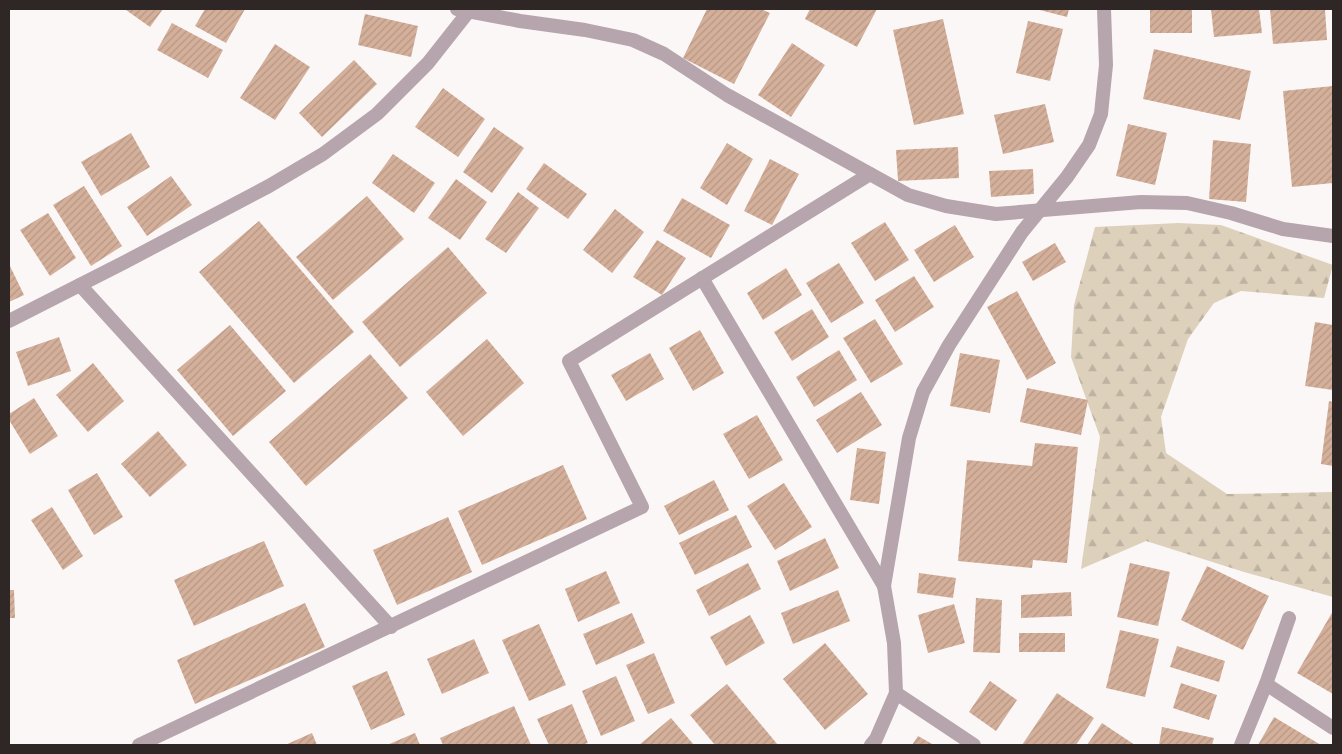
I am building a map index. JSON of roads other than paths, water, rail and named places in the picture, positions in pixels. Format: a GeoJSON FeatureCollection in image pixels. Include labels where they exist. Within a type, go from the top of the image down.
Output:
{"type":"FeatureCollection","features":[{"type":"Feature","properties":{"kind":"street"},"geometry":{"type":"LineString","coordinates":[[871,745],[876,739],[896,693],[894,643],[884,586],[909,438],[923,392],[949,345],[1017,240],[1067,177],[1089,145],[1100,114],[1106,65],[1104,9]]}},
{"type":"Feature","properties":{"kind":"street"},"geometry":{"type":"LineString","coordinates":[[9,321],[269,186],[323,154],[377,114],[428,63],[463,10],[634,40],[664,54],[727,95],[908,195],[946,206],[996,214],[1142,202],[1187,204],[1231,213],[1283,229],[1333,236]]}},
{"type":"Feature","properties":{"kind":"street"},"geometry":{"type":"LineString","coordinates":[[139,745],[642,507],[569,361],[870,174]]}},
{"type":"Feature","properties":{"kind":"street"},"geometry":{"type":"LineString","coordinates":[[702,278],[884,586]]}},
{"type":"Feature","properties":{"kind":"street"},"geometry":{"type":"LineString","coordinates":[[80,285],[391,627]]}},
{"type":"Feature","properties":{"kind":"street"},"geometry":{"type":"LineString","coordinates":[[1241,745],[1266,684],[1289,618]]}},
{"type":"Feature","properties":{"kind":"street"},"geometry":{"type":"LineString","coordinates":[[1266,684],[1333,728]]}},
{"type":"Feature","properties":{"kind":"street"},"geometry":{"type":"LineString","coordinates":[[896,693],[974,745]]}}]}
